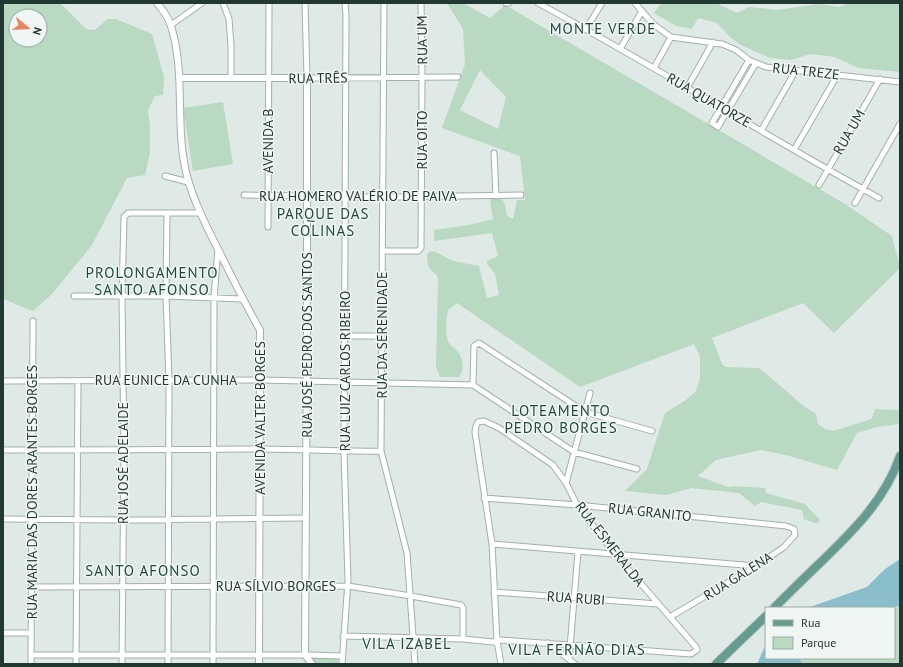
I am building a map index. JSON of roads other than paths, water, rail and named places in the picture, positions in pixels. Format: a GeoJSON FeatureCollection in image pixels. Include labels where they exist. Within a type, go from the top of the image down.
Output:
{"type":"FeatureCollection","features":[{"type":"Feature","properties":{"kind":"main road"},"geometry":{"type":"LineString","coordinates":[[775,607],[854,530],[874,506],[887,486],[900,456]]}},
{"type":"Feature","properties":{"kind":"main road"},"geometry":{"type":"LineString","coordinates":[[716,664],[765,617]]}},
{"type":"Feature","properties":{"kind":"street","name":"AVENIDA VALTER BORGES"},"geometry":{"type":"LineString","coordinates":[[157,3],[171,25],[176,48],[179,78],[181,134],[188,182],[200,213],[242,299],[260,330],[261,449],[259,664]]}},
{"type":"Feature","properties":{"kind":"street"},"geometry":{"type":"LineString","coordinates":[[171,25],[202,3]]}},
{"type":"Feature","properties":{"kind":"street"},"geometry":{"type":"LineString","coordinates":[[223,3],[229,19],[231,78]]}},
{"type":"Feature","properties":{"kind":"street","name":"AVENIDA B"},"geometry":{"type":"LineString","coordinates":[[268,227],[269,3]]}},
{"type":"Feature","properties":{"kind":"street","name":"RUA JOSÉ PEDRO DOS SANTOS"},"geometry":{"type":"LineString","coordinates":[[305,3],[307,197],[305,664]]}},
{"type":"Feature","properties":{"kind":"street","name":"RUA LUIZ CARLOS RIBEIRO"},"geometry":{"type":"LineString","coordinates":[[342,664],[348,586],[344,452],[346,15],[344,3]]}},
{"type":"Feature","properties":{"kind":"street","name":"RUA DA SERENIDADE"},"geometry":{"type":"LineString","coordinates":[[384,3],[381,451],[407,553],[415,664]]}},
{"type":"Feature","properties":{"kind":"street","name":"RUA UM"},"geometry":{"type":"LineString","coordinates":[[421,3],[422,77]]}},
{"type":"Feature","properties":{"kind":"street","name":"RUA QUATORZE"},"geometry":{"type":"LineString","coordinates":[[538,3],[586,29],[828,170],[879,198]]}},
{"type":"Feature","properties":{"kind":"street"},"geometry":{"type":"LineString","coordinates":[[586,29],[602,3]]}},
{"type":"Feature","properties":{"kind":"street","name":"RUA TREZE"},"geometry":{"type":"LineString","coordinates":[[635,3],[653,24],[671,37],[722,44],[736,50],[749,60],[766,67],[900,82]]}},
{"type":"Feature","properties":{"kind":"street"},"geometry":{"type":"LineString","coordinates":[[620,49],[642,12]]}},
{"type":"Feature","properties":{"kind":"street"},"geometry":{"type":"LineString","coordinates":[[654,68],[671,37]]}},
{"type":"Feature","properties":{"kind":"street"},"geometry":{"type":"LineString","coordinates":[[687,88],[713,42]]}},
{"type":"Feature","properties":{"kind":"street"},"geometry":{"type":"LineString","coordinates":[[749,60],[712,123],[718,127],[756,63]]}},
{"type":"Feature","properties":{"kind":"street"},"geometry":{"type":"LineString","coordinates":[[761,131],[796,70]]}},
{"type":"Feature","properties":{"kind":"street"},"geometry":{"type":"LineString","coordinates":[[794,150],[838,74]]}},
{"type":"Feature","properties":{"kind":"street","name":"RUA OITO"},"geometry":{"type":"LineString","coordinates":[[382,251],[420,250],[422,77]]}},
{"type":"Feature","properties":{"kind":"street","name":"RUA TRÊS"},"geometry":{"type":"LineString","coordinates":[[179,78],[458,77]]}},
{"type":"Feature","properties":{"kind":"street","name":"RUA UM"},"geometry":{"type":"LineString","coordinates":[[819,185],[880,79]]}},
{"type":"Feature","properties":{"kind":"street"},"geometry":{"type":"LineString","coordinates":[[855,203],[900,124]]}},
{"type":"Feature","properties":{"kind":"street"},"geometry":{"type":"LineString","coordinates":[[494,153],[496,196]]}},
{"type":"Feature","properties":{"kind":"street"},"geometry":{"type":"LineString","coordinates":[[165,176],[188,182]]}},
{"type":"Feature","properties":{"kind":"street","name":"RUA HOMERO VALÉRIO DE PAIVA"},"geometry":{"type":"LineString","coordinates":[[244,195],[307,197],[521,195]]}},
{"type":"Feature","properties":{"kind":"street","name":"RUA JOSÉ ADELAIDE"},"geometry":{"type":"LineString","coordinates":[[122,664],[122,520],[124,450],[122,296],[124,217],[128,213],[167,213]]}},
{"type":"Feature","properties":{"kind":"street"},"geometry":{"type":"LineString","coordinates":[[168,664],[169,380],[166,296],[167,213],[200,213]]}},
{"type":"Feature","properties":{"kind":"street"},"geometry":{"type":"LineString","coordinates":[[213,664],[215,380],[214,298],[218,249]]}},
{"type":"Feature","properties":{"kind":"street"},"geometry":{"type":"LineString","coordinates":[[74,296],[166,296],[242,299]]}},
{"type":"Feature","properties":{"kind":"street","name":"RUA MARIA DAS DORES ARANTES BORGES"},"geometry":{"type":"LineString","coordinates":[[31,664],[33,321]]}},
{"type":"Feature","properties":{"kind":"street"},"geometry":{"type":"LineString","coordinates":[[345,336],[381,336]]}},
{"type":"Feature","properties":{"kind":"street"},"geometry":{"type":"LineString","coordinates":[[637,469],[574,452],[473,385],[474,346],[480,343],[585,412],[652,431]]}},
{"type":"Feature","properties":{"kind":"street"},"geometry":{"type":"LineString","coordinates":[[76,664],[78,380]]}},
{"type":"Feature","properties":{"kind":"street","name":"RUA EUNICE DA CUNHA"},"geometry":{"type":"LineString","coordinates":[[3,381],[261,380],[473,385]]}},
{"type":"Feature","properties":{"kind":"street"},"geometry":{"type":"LineString","coordinates":[[566,483],[590,394]]}},
{"type":"Feature","properties":{"kind":"street","name":"RUA ESMERALDA"},"geometry":{"type":"LineString","coordinates":[[484,498],[475,432],[478,422],[484,421],[499,428],[553,465],[566,483],[577,505],[616,555],[697,650],[691,654],[570,644]]}},
{"type":"Feature","properties":{"kind":"street"},"geometry":{"type":"LineString","coordinates":[[3,450],[77,451],[261,449],[344,452],[381,451]]}},
{"type":"Feature","properties":{"kind":"street"},"geometry":{"type":"LineString","coordinates":[[484,498],[492,544],[497,641],[501,664]]}},
{"type":"Feature","properties":{"kind":"street","name":"RUA GRANITO"},"geometry":{"type":"LineString","coordinates":[[484,498],[577,505],[791,527]]}},
{"type":"Feature","properties":{"kind":"street"},"geometry":{"type":"LineString","coordinates":[[3,518],[122,520],[168,518],[306,518]]}},
{"type":"Feature","properties":{"kind":"street","name":"RUA GALENA"},"geometry":{"type":"LineString","coordinates":[[670,617],[756,566],[784,547],[793,537],[795,531],[791,527]]}},
{"type":"Feature","properties":{"kind":"street"},"geometry":{"type":"LineString","coordinates":[[492,544],[756,566]]}},
{"type":"Feature","properties":{"kind":"street"},"geometry":{"type":"LineString","coordinates":[[569,659],[578,552]]}},
{"type":"Feature","properties":{"kind":"street","name":"RUA SÍLVIO BORGES"},"geometry":{"type":"LineString","coordinates":[[31,587],[348,586],[462,606],[463,639]]}},
{"type":"Feature","properties":{"kind":"street","name":"RUA RUBI"},"geometry":{"type":"LineString","coordinates":[[494,592],[658,604]]}},
{"type":"Feature","properties":{"kind":"street"},"geometry":{"type":"LineString","coordinates":[[3,633],[31,633]]}},
{"type":"Feature","properties":{"kind":"street"},"geometry":{"type":"LineString","coordinates":[[343,636],[463,639],[493,642],[500,640],[570,644]]}},
{"type":"Feature","properties":{"kind":"street"},"geometry":{"type":"LineString","coordinates":[[547,643],[575,664]]}},
{"type":"Feature","properties":{"kind":"street"},"geometry":{"type":"LineString","coordinates":[[31,655],[342,656]]}},
{"type":"Feature","properties":{"kind":"street"},"geometry":{"type":"LineString","coordinates":[[305,655],[312,664]]}},
{"type":"Feature","properties":{"kind":"water"},"geometry":{"type":"Polygon","coordinates":[[[900,559],[900,606],[810,607],[867,587],[885,569],[900,559]]]}},
{"type":"Feature","properties":{"kind":"water"},"geometry":{"type":"Polygon","coordinates":[[[765,646],[765,659],[800,659],[802,664],[757,664],[765,646]]]}},
{"type":"Feature","properties":{"kind":"district","name":"MONTE VERDE"},"geometry":{"type":"Point","coordinates":[603,29]}},
{"type":"Feature","properties":{"kind":"district","name":"PARQUE DAS COLINAS"},"geometry":{"type":"Point","coordinates":[323,222]}},
{"type":"Feature","properties":{"kind":"district","name":"PROLONGAMENTO SANTO AFONSO"},"geometry":{"type":"Point","coordinates":[152,282]}},
{"type":"Feature","properties":{"kind":"district","name":"LOTEAMENTO PEDRO BORGES"},"geometry":{"type":"Point","coordinates":[561,420]}},
{"type":"Feature","properties":{"kind":"district","name":"SANTO AFONSO"},"geometry":{"type":"Point","coordinates":[143,571]}},
{"type":"Feature","properties":{"kind":"district","name":"VILA IZABEL"},"geometry":{"type":"Point","coordinates":[407,644]}},
{"type":"Feature","properties":{"kind":"district","name":"VILA FERNÃO DIAS"},"geometry":{"type":"Point","coordinates":[577,650]}}]}
